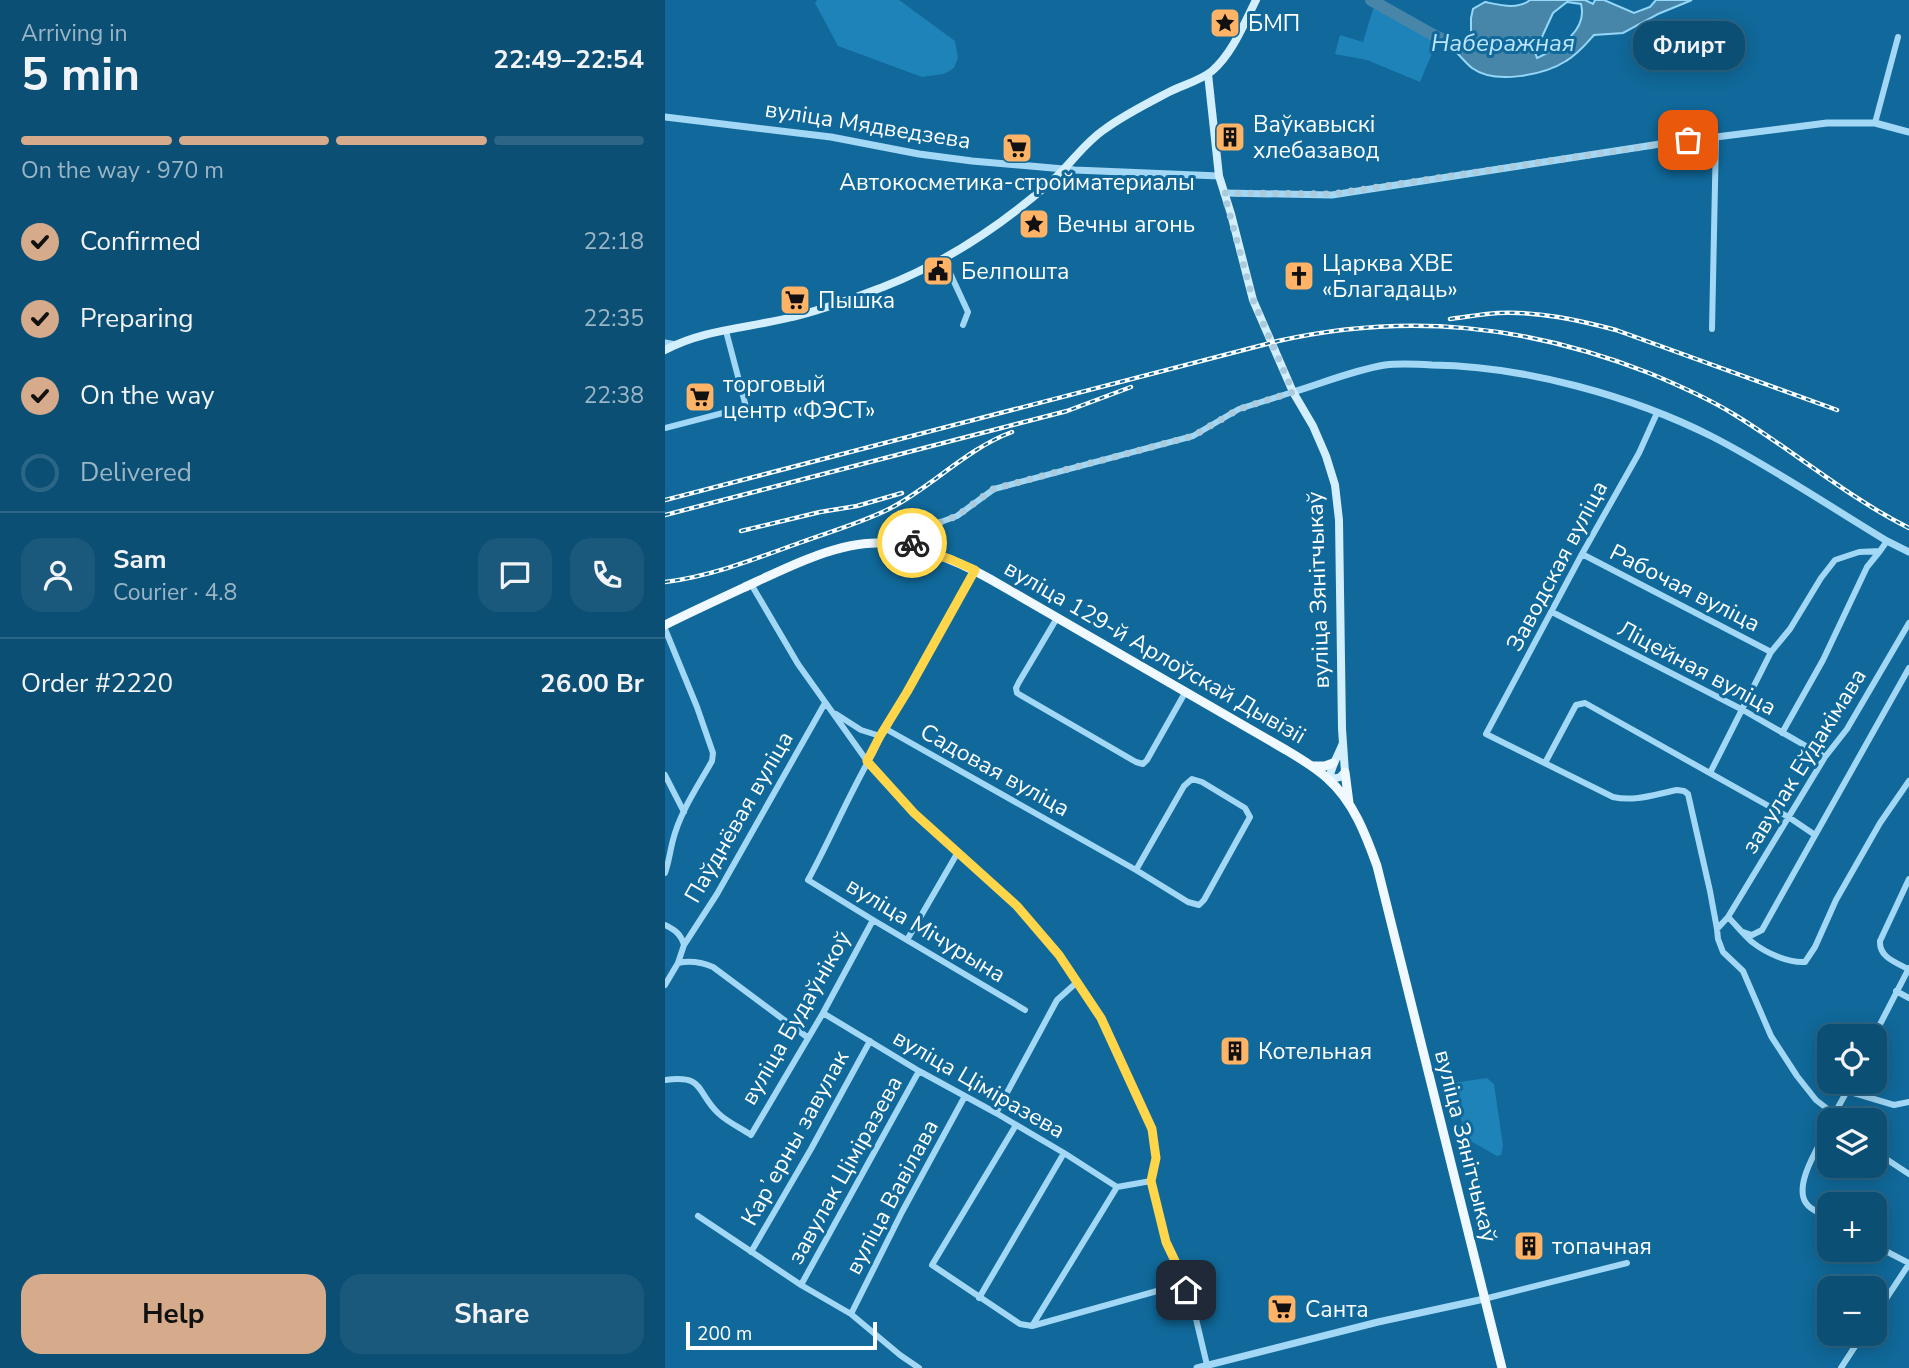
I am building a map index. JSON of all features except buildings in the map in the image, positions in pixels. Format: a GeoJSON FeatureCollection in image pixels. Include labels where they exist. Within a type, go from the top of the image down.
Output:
{"type":"FeatureCollection","features":[{"type":"Feature","properties":{"kind":"main road"},"geometry":{"type":"LineString","coordinates":[[665,351],[676,345],[794,317],[843,301],[906,277],[943,258],[1000,223],[1034,197],[1105,128],[1169,92],[1208,74],[1235,41],[1256,0]]}},
{"type":"Feature","properties":{"kind":"main road","name":"вуліца Зянітчыкаў"},"geometry":{"type":"LineString","coordinates":[[1208,74],[1219,176],[1253,300],[1293,392],[1313,426],[1326,456],[1337,496],[1345,772]]}},
{"type":"Feature","properties":{"kind":"main road","name":"вуліца 129-й Арлоўскай Дывізіі"},"geometry":{"type":"LineString","coordinates":[[665,627],[751,584],[842,548],[877,543],[911,547],[975,570],[1311,766]]}},
{"type":"Feature","properties":{"kind":"main road"},"geometry":{"type":"LineString","coordinates":[[1311,766],[1325,766],[1333,762],[1343,743]]}},
{"type":"Feature","properties":{"kind":"main road"},"geometry":{"type":"LineString","coordinates":[[1333,762],[1329,780],[1340,777],[1345,772]]}},
{"type":"Feature","properties":{"kind":"main road","name":"вуліца Зянітчыкаў"},"geometry":{"type":"LineString","coordinates":[[1311,766],[1329,780],[1349,805],[1364,832],[1380,878],[1502,1368]]}},
{"type":"Feature","properties":{"kind":"main road"},"geometry":{"type":"LineString","coordinates":[[1345,772],[1349,805]]}},
{"type":"Feature","properties":{"kind":"street"},"geometry":{"type":"LineString","coordinates":[[1875,123],[1898,37]]}},
{"type":"Feature","properties":{"kind":"street","name":"вуліца Мядведзева"},"geometry":{"type":"LineString","coordinates":[[665,117],[831,137],[972,161],[1065,169],[1219,176]]}},
{"type":"Feature","properties":{"kind":"street"},"geometry":{"type":"LineString","coordinates":[[1224,193],[1332,194],[1716,136],[1827,123],[1875,123],[1909,132]]}},
{"type":"Feature","properties":{"kind":"street"},"geometry":{"type":"LineString","coordinates":[[1712,330],[1716,136]]}},
{"type":"Feature","properties":{"kind":"street"},"geometry":{"type":"LineString","coordinates":[[943,258],[968,312],[963,325]]}},
{"type":"Feature","properties":{"kind":"street"},"geometry":{"type":"LineString","coordinates":[[665,428],[746,407],[726,331]]}},
{"type":"Feature","properties":{"kind":"street"},"geometry":{"type":"LineString","coordinates":[[665,343],[676,345]]}},
{"type":"Feature","properties":{"kind":"street"},"geometry":{"type":"LineString","coordinates":[[911,547],[919,530],[957,516],[993,489],[1193,436],[1239,409],[1363,370],[1386,365],[1465,365],[1509,370],[1566,384],[1657,413],[1712,437],[1751,458],[1909,552]]}},
{"type":"Feature","properties":{"kind":"street","name":"Заводская вуліца"},"geometry":{"type":"LineString","coordinates":[[1545,763],[1486,734],[1581,554],[1639,453],[1657,413]]}},
{"type":"Feature","properties":{"kind":"street"},"geometry":{"type":"LineString","coordinates":[[1782,733],[1823,660],[1867,567],[1887,541]]}},
{"type":"Feature","properties":{"kind":"street"},"geometry":{"type":"LineString","coordinates":[[1710,773],[1772,652],[1790,629],[1821,578],[1835,560],[1859,552],[1879,551]]}},
{"type":"Feature","properties":{"kind":"street","name":"Рабочая вуліца"},"geometry":{"type":"LineString","coordinates":[[1581,554],[1772,652]]}},
{"type":"Feature","properties":{"kind":"street","name":"Садовая вуліца"},"geometry":{"type":"LineString","coordinates":[[975,570],[885,729],[1188,902],[1199,905],[1250,817],[1245,808],[1202,782],[1192,779],[1184,786],[1136,870]]}},
{"type":"Feature","properties":{"kind":"street"},"geometry":{"type":"LineString","coordinates":[[751,584],[798,664],[867,761],[914,813],[1017,906],[1059,955],[1101,1018],[1152,1129],[1156,1158],[1151,1181],[1166,1242],[1182,1284],[1191,1298],[1208,1367]]}},
{"type":"Feature","properties":{"kind":"street","name":"Ліцейная вуліца"},"geometry":{"type":"LineString","coordinates":[[1552,612],[1742,710],[1825,757]]}},
{"type":"Feature","properties":{"kind":"street"},"geometry":{"type":"LineString","coordinates":[[1058,618],[1019,682],[1017,693],[1102,743],[1143,764],[1186,691]]}},
{"type":"Feature","properties":{"kind":"street","name":"завулак Еўдакімава"},"geometry":{"type":"LineString","coordinates":[[1717,929],[1728,917],[1825,757],[1847,729],[1909,622]]}},
{"type":"Feature","properties":{"kind":"street"},"geometry":{"type":"LineString","coordinates":[[665,627],[713,753],[712,761],[684,812],[665,873]]}},
{"type":"Feature","properties":{"kind":"street"},"geometry":{"type":"LineString","coordinates":[[1743,932],[1752,935],[1762,930],[1909,668]]}},
{"type":"Feature","properties":{"kind":"street","name":"Паўднёвая вуліца"},"geometry":{"type":"LineString","coordinates":[[665,985],[678,963],[684,945],[717,894],[825,703]]}},
{"type":"Feature","properties":{"kind":"street"},"geometry":{"type":"LineString","coordinates":[[1815,835],[1790,818],[1585,703],[1576,705],[1545,763],[1613,797],[1625,800],[1677,790],[1688,794],[1703,855],[1718,939],[1723,951],[1743,971],[1772,1036],[1816,1100],[1824,1108]]}},
{"type":"Feature","properties":{"kind":"street"},"geometry":{"type":"LineString","coordinates":[[831,712],[861,730],[880,736]]}},
{"type":"Feature","properties":{"kind":"street"},"geometry":{"type":"LineString","coordinates":[[867,761],[885,729]]}},
{"type":"Feature","properties":{"kind":"street","name":"вуліца Мічурына"},"geometry":{"type":"LineString","coordinates":[[867,761],[808,880],[1025,1010]]}},
{"type":"Feature","properties":{"kind":"street"},"geometry":{"type":"LineString","coordinates":[[665,775],[684,812]]}},
{"type":"Feature","properties":{"kind":"street"},"geometry":{"type":"LineString","coordinates":[[1728,917],[1750,941],[1764,950],[1801,963],[1808,960],[1836,900],[1880,823],[1909,782]]}},
{"type":"Feature","properties":{"kind":"street"},"geometry":{"type":"LineString","coordinates":[[907,940],[958,852]]}},
{"type":"Feature","properties":{"kind":"street"},"geometry":{"type":"LineString","coordinates":[[1880,1024],[1908,969],[1885,956],[1879,948],[1909,879]]}},
{"type":"Feature","properties":{"kind":"street","name":"вуліца Будаўнікоў"},"geometry":{"type":"LineString","coordinates":[[665,1080],[690,1079],[702,1090],[720,1115],[751,1135],[823,1013],[873,920]]}},
{"type":"Feature","properties":{"kind":"street"},"geometry":{"type":"LineString","coordinates":[[665,925],[676,930],[684,945]]}},
{"type":"Feature","properties":{"kind":"street"},"geometry":{"type":"LineString","coordinates":[[678,963],[687,961],[713,967],[807,1037]]}},
{"type":"Feature","properties":{"kind":"street"},"geometry":{"type":"LineString","coordinates":[[996,1113],[1057,1000],[1076,982]]}},
{"type":"Feature","properties":{"kind":"street"},"geometry":{"type":"LineString","coordinates":[[1896,991],[1909,998]]}},
{"type":"Feature","properties":{"kind":"street","name":"вуліца Ціміразева"},"geometry":{"type":"LineString","coordinates":[[823,1013],[1064,1153],[1117,1187]]}},
{"type":"Feature","properties":{"kind":"street","name":"Карʼерны завулак"},"geometry":{"type":"LineString","coordinates":[[751,1252],[870,1041]]}},
{"type":"Feature","properties":{"kind":"street","name":"завулак Ціміразева"},"geometry":{"type":"LineString","coordinates":[[801,1285],[919,1071]]}},
{"type":"Feature","properties":{"kind":"street"},"geometry":{"type":"LineString","coordinates":[[1857,1094],[1894,1105],[1909,1102]]}},
{"type":"Feature","properties":{"kind":"street","name":"вуліца Вавілава"},"geometry":{"type":"LineString","coordinates":[[851,1314],[965,1096]]}},
{"type":"Feature","properties":{"kind":"street"},"geometry":{"type":"LineString","coordinates":[[1016,1125],[932,1265],[1020,1324],[1032,1325],[1182,1284]]}},
{"type":"Feature","properties":{"kind":"street"},"geometry":{"type":"LineString","coordinates":[[1817,1150],[1802,1185],[1807,1205],[1817,1211]]}},
{"type":"Feature","properties":{"kind":"street"},"geometry":{"type":"LineString","coordinates":[[979,1298],[1064,1153]]}},
{"type":"Feature","properties":{"kind":"street"},"geometry":{"type":"LineString","coordinates":[[1887,1160],[1909,1174]]}},
{"type":"Feature","properties":{"kind":"street"},"geometry":{"type":"LineString","coordinates":[[1032,1325],[1117,1187],[1151,1181]]}},
{"type":"Feature","properties":{"kind":"street"},"geometry":{"type":"LineString","coordinates":[[698,1216],[801,1285],[851,1314],[919,1368]]}},
{"type":"Feature","properties":{"kind":"street"},"geometry":{"type":"LineString","coordinates":[[1887,1252],[1909,1263],[1887,1297]]}},
{"type":"Feature","properties":{"kind":"street"},"geometry":{"type":"LineString","coordinates":[[1197,1368],[1627,1263]]}},
{"type":"Feature","properties":{"kind":"street"},"geometry":{"type":"LineString","coordinates":[[1840,1368],[1855,1346]]}},
{"type":"Feature","properties":{"kind":"shaded area"},"geometry":{"type":"Polygon","coordinates":[[[817,0],[899,0],[955,41],[958,58],[954,68],[944,74],[922,77],[838,46],[815,3],[817,0]]]}},
{"type":"Feature","properties":{"kind":"shaded area"},"geometry":{"type":"Polygon","coordinates":[[[1374,6],[1438,39],[1420,82],[1367,60],[1335,54],[1340,35],[1363,42],[1374,6]]]}},
{"type":"Feature","properties":{"kind":"shaded area"},"geometry":{"type":"Polygon","coordinates":[[[1487,1078],[1494,1084],[1503,1146],[1501,1155],[1497,1156],[1467,1139],[1451,1086],[1453,1083],[1487,1078]]]}},
{"type":"Feature","properties":{"kind":"water","name":"Наберажная"},"geometry":{"type":"Polygon","coordinates":[[[1530,0],[1585,0],[1593,4],[1595,0],[1604,0],[1634,13],[1650,7],[1656,0],[1692,0],[1623,33],[1594,35],[1570,59],[1533,74],[1506,77],[1482,73],[1472,68],[1457,53],[1462,41],[1471,41],[1473,9],[1485,2],[1509,6],[1530,0]],[[1567,2],[1553,13],[1535,52],[1537,58],[1562,44],[1575,31],[1582,14],[1581,4],[1567,2]]]}},
{"type":"Feature","properties":{"kind":"waterway"},"geometry":{"type":"LineString","coordinates":[[1371,0],[1435,36],[1476,52]]}},
{"type":"Feature","properties":{"kind":"railway"},"geometry":{"type":"LineString","coordinates":[[1450,319],[1513,313],[1587,323],[1616,330],[1837,410]]}},
{"type":"Feature","properties":{"kind":"railway"},"geometry":{"type":"LineString","coordinates":[[665,500],[1278,341],[1373,327],[1420,326],[1512,334],[1603,357],[1649,373],[1725,409],[1842,488],[1909,528]]}},
{"type":"Feature","properties":{"kind":"railway"},"geometry":{"type":"LineString","coordinates":[[665,515],[1067,411],[1131,387]]}},
{"type":"Feature","properties":{"kind":"railway"},"geometry":{"type":"LineString","coordinates":[[665,582],[700,576],[733,566],[878,514],[905,500],[979,448],[1012,432]]}},
{"type":"Feature","properties":{"kind":"railway"},"geometry":{"type":"LineString","coordinates":[[741,531],[857,506],[902,493]]}},
{"type":"Feature","properties":{"kind":"way so far"},"geometry":{"type":"LineString","coordinates":[[912,543],[919,530],[957,516],[993,489],[1193,436],[1239,409],[1293,392],[1253,300],[1224,193],[1332,194],[1688,140]]}},
{"type":"Feature","properties":{"kind":"place","name":"БМП"},"geometry":{"type":"Point","coordinates":[1225,23]}},
{"type":"Feature","properties":{"kind":"place","name":"Ваўкавыскі хлебазавод"},"geometry":{"type":"Point","coordinates":[1230,137]}},
{"type":"Feature","properties":{"kind":"place","name":"Флирт"},"geometry":{"type":"Point","coordinates":[1688,140]}},
{"type":"Feature","properties":{"kind":"place","name":"Автокосметика-стройматериалы"},"geometry":{"type":"Point","coordinates":[1017,148]}},
{"type":"Feature","properties":{"kind":"place","name":"Вечны агонь"},"geometry":{"type":"Point","coordinates":[1034,224]}},
{"type":"Feature","properties":{"kind":"place","name":"Белпошта"},"geometry":{"type":"Point","coordinates":[938,271]}},
{"type":"Feature","properties":{"kind":"place","name":"Царква ХВЕ «Благадаць»"},"geometry":{"type":"Point","coordinates":[1299,276]}},
{"type":"Feature","properties":{"kind":"place","name":"Пышка"},"geometry":{"type":"Point","coordinates":[795,300]}},
{"type":"Feature","properties":{"kind":"place","name":"торговый центр «ФЭСТ»"},"geometry":{"type":"Point","coordinates":[700,397]}},
{"type":"Feature","properties":{"kind":"place","name":"Котельная"},"geometry":{"type":"Point","coordinates":[1235,1051]}},
{"type":"Feature","properties":{"kind":"place","name":"топачная"},"geometry":{"type":"Point","coordinates":[1529,1246]}},
{"type":"Feature","properties":{"kind":"place","name":"Санта"},"geometry":{"type":"Point","coordinates":[1282,1309]}},
{"type":"Feature","properties":{"kind":"route"},"geometry":{"type":"LineString","coordinates":[[912,543],[911,547],[975,570],[867,761],[914,813],[1017,906],[1059,955],[1101,1018],[1152,1129],[1156,1158],[1151,1181],[1166,1242],[1186,1290]]}}]}
